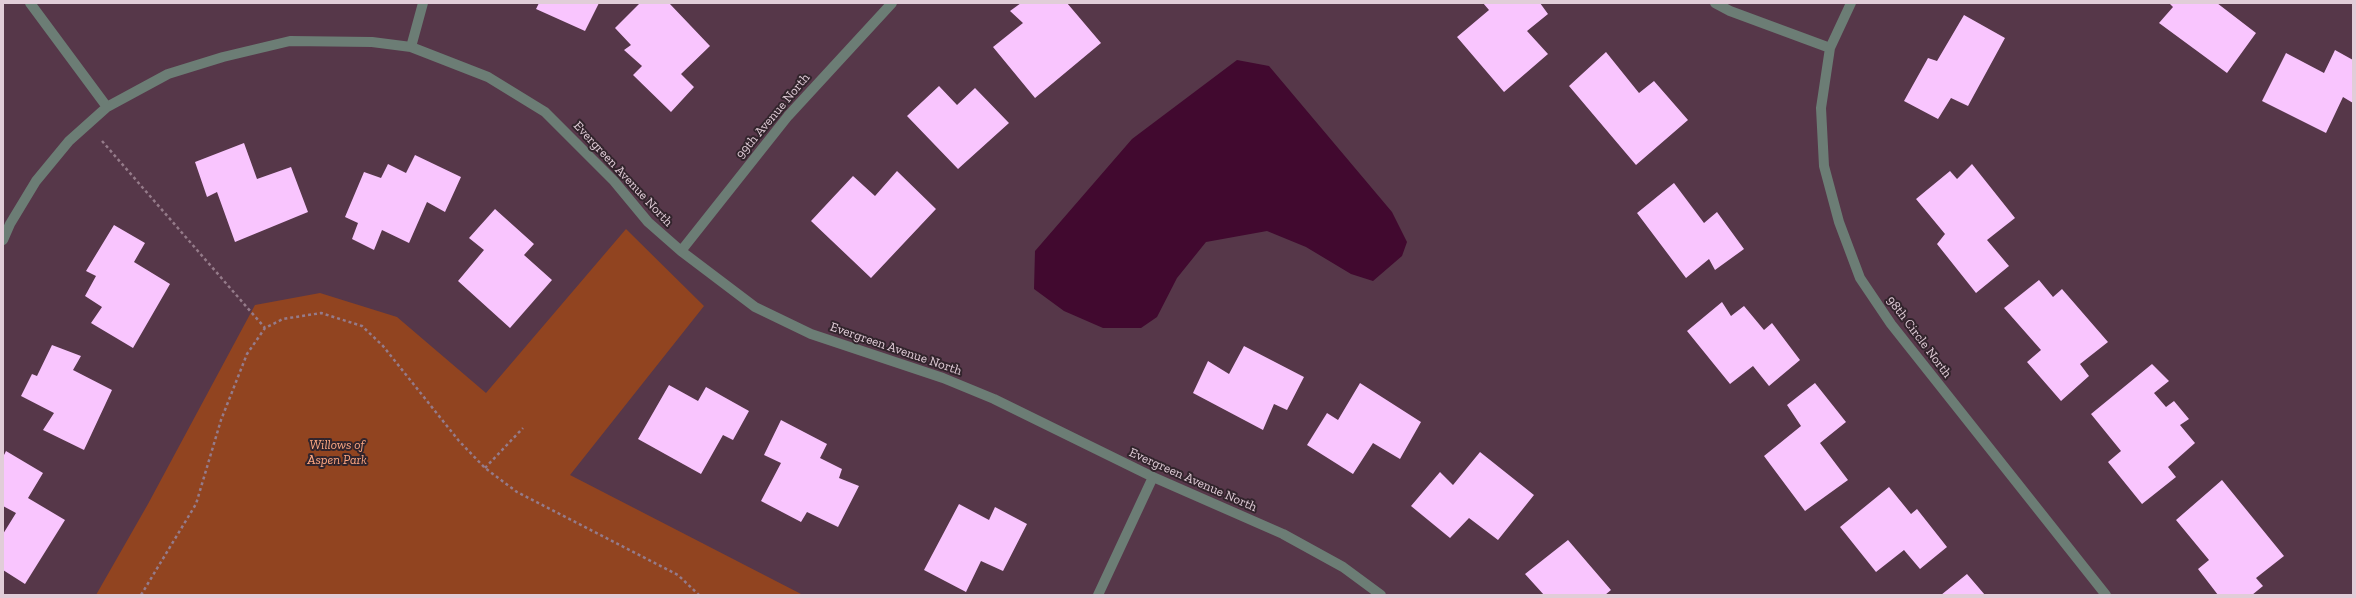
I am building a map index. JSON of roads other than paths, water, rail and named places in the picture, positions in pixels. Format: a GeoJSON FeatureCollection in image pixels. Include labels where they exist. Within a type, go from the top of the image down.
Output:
{"type":"FeatureCollection","features":[{"type":"Feature","properties":{"kind":"street"},"geometry":{"type":"LineString","coordinates":[[30,3],[107,107]]}},
{"type":"Feature","properties":{"kind":"street"},"geometry":{"type":"LineString","coordinates":[[411,48],[423,3]]}},
{"type":"Feature","properties":{"kind":"street","name":"99th Avenue North"},"geometry":{"type":"LineString","coordinates":[[681,251],[788,116],[892,3]]}},
{"type":"Feature","properties":{"kind":"street"},"geometry":{"type":"LineString","coordinates":[[1715,3],[1730,11],[1830,48]]}},
{"type":"Feature","properties":{"kind":"street","name":"98th Circle North"},"geometry":{"type":"LineString","coordinates":[[1851,3],[1830,48],[1821,108],[1824,166],[1839,222],[1860,278],[1891,324],[2106,595]]}},
{"type":"Feature","properties":{"kind":"street","name":"Evergreen Avenue North"},"geometry":{"type":"LineString","coordinates":[[3,240],[10,224],[36,181],[69,141],[107,107],[168,74],[223,57],[290,40],[372,42],[411,48],[488,77],[545,112],[614,181],[648,222],[681,251],[755,307],[811,334],[943,378],[994,399],[1152,477],[1283,534],[1344,567],[1381,595]]}},
{"type":"Feature","properties":{"kind":"street"},"geometry":{"type":"LineString","coordinates":[[1098,595],[1152,477]]}},
{"type":"Feature","properties":{"kind":"park label","name":"Willows of Aspen Park"},"geometry":{"type":"Point","coordinates":[337,452]}}]}
